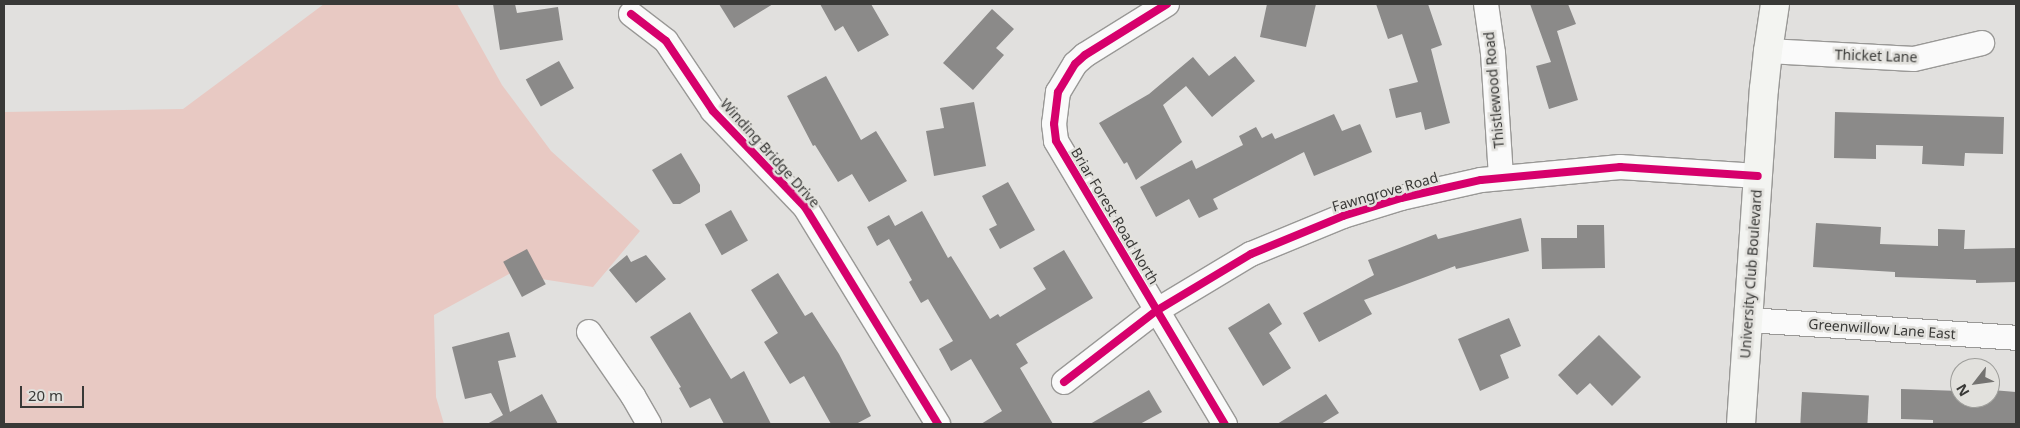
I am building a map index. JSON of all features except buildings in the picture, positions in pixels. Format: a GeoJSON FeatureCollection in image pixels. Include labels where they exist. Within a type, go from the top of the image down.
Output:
{"type":"FeatureCollection","features":[{"type":"Feature","properties":{"kind":"street","name":"Briar Forest Road North"},"geometry":{"type":"LineString","coordinates":[[1167,4],[1085,54],[1075,64],[1058,92],[1054,124],[1056,141],[1225,424]]}},
{"type":"Feature","properties":{"kind":"street","name":"Thistlewood Road"},"geometry":{"type":"LineString","coordinates":[[1486,4],[1493,53],[1501,177]]}},
{"type":"Feature","properties":{"kind":"street","name":"University Club Boulevard"},"geometry":{"type":"LineString","coordinates":[[1741,424],[1768,51],[1776,4]]}},
{"type":"Feature","properties":{"kind":"street","name":"Winding Bridge Drive"},"geometry":{"type":"LineString","coordinates":[[631,14],[666,41],[713,111],[805,207],[938,424]]}},
{"type":"Feature","properties":{"kind":"street","name":"Thicket Lane"},"geometry":{"type":"LineString","coordinates":[[1768,51],[1914,59],[1982,43]]}},
{"type":"Feature","properties":{"kind":"street","name":"Fawngrove Road"},"geometry":{"type":"LineString","coordinates":[[1064,382],[1156,311],[1252,254],[1343,216],[1452,186],[1501,177],[1620,167],[1758,176]]}},
{"type":"Feature","properties":{"kind":"street","name":"Greenwillow Lane East"},"geometry":{"type":"LineString","coordinates":[[1748,320],[2016,338]]}},
{"type":"Feature","properties":{"kind":"street"},"geometry":{"type":"LineString","coordinates":[[590,332],[634,396],[649,424]]}},
{"type":"Feature","properties":{"kind":"shaded area"},"geometry":{"type":"Polygon","coordinates":[[[324,4],[457,4],[502,85],[551,151],[640,231],[593,287],[509,274],[434,315],[436,397],[444,424],[4,424],[4,112],[183,109],[324,4]]]}},
{"type":"Feature","properties":{"kind":"cycle path"},"geometry":{"type":"LineString","coordinates":[[1167,4],[1085,55],[1075,64],[1058,92],[1054,124],[1056,141],[1225,424]]}},
{"type":"Feature","properties":{"kind":"cycle path"},"geometry":{"type":"LineString","coordinates":[[631,14],[666,41],[713,111],[805,207],[938,424]]}},
{"type":"Feature","properties":{"kind":"cycle path"},"geometry":{"type":"LineString","coordinates":[[1064,382],[1156,311],[1251,254],[1343,216],[1401,198],[1481,180],[1620,167],[1758,176]]}}]}
